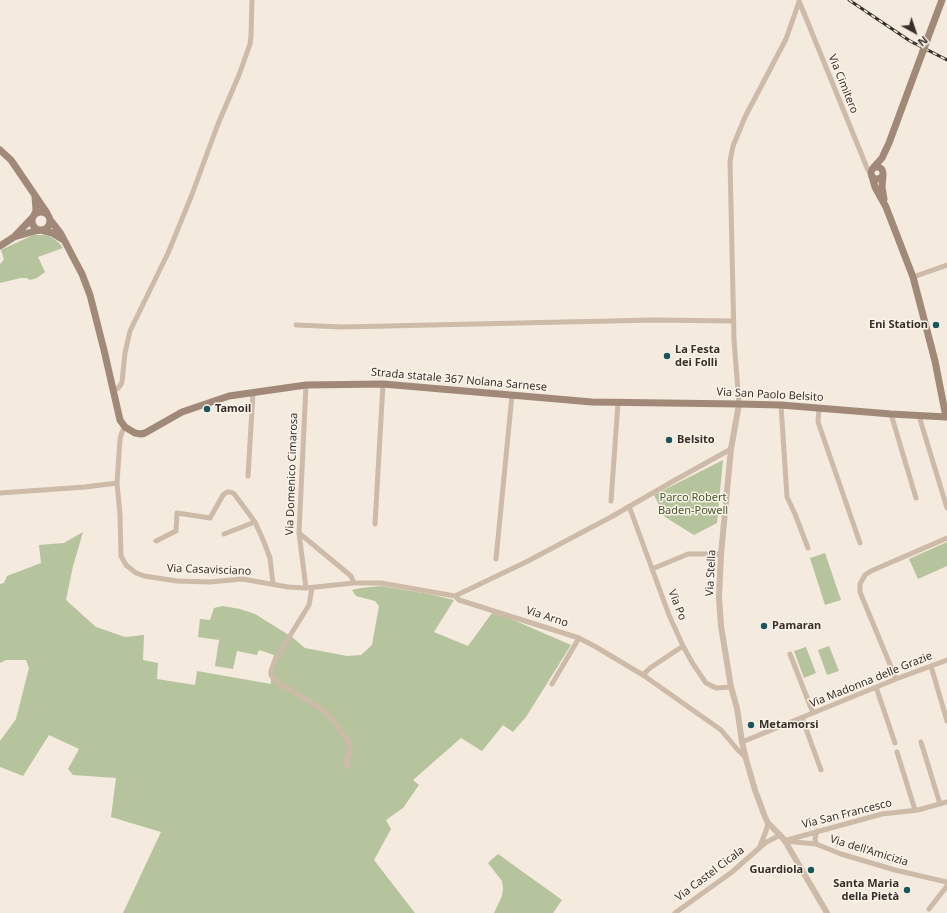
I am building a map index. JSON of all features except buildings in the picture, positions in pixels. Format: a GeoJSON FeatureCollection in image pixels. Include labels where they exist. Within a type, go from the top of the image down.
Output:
{"type":"FeatureCollection","features":[{"type":"Feature","properties":{"kind":"main road"},"geometry":{"type":"LineString","coordinates":[[872,173],[889,143],[942,0]]}},
{"type":"Feature","properties":{"kind":"main road"},"geometry":{"type":"LineString","coordinates":[[889,143],[883,173],[883,197],[913,277],[935,361],[947,417]]}},
{"type":"Feature","properties":{"kind":"main road"},"geometry":{"type":"LineString","coordinates":[[0,150],[10,160],[50,217],[48,227],[14,237]]}},
{"type":"Feature","properties":{"kind":"main road"},"geometry":{"type":"LineString","coordinates":[[872,173],[874,178],[878,179],[882,177],[883,169],[875,167],[872,173],[875,187],[886,207]]}},
{"type":"Feature","properties":{"kind":"main road"},"geometry":{"type":"LineString","coordinates":[[34,194],[36,210],[33,216],[33,224],[36,228],[52,233],[64,240]]}},
{"type":"Feature","properties":{"kind":"main road"},"geometry":{"type":"LineString","coordinates":[[0,246],[14,237],[34,214],[42,211],[47,213]]}},
{"type":"Feature","properties":{"kind":"main road"},"geometry":{"type":"LineString","coordinates":[[50,222],[61,234],[82,274],[90,296],[120,420],[125,427]]}},
{"type":"Feature","properties":{"kind":"main road","name":"Strada statale 367 Nolana Sarnese"},"geometry":{"type":"LineString","coordinates":[[125,427],[135,433],[145,433],[182,412],[229,396],[306,385],[383,384],[592,402]]}},
{"type":"Feature","properties":{"kind":"main road","name":"Via San Paolo Belsito"},"geometry":{"type":"LineString","coordinates":[[592,402],[781,405],[947,417]]}},
{"type":"Feature","properties":{"kind":"street"},"geometry":{"type":"LineString","coordinates":[[113,390],[117,389],[122,382],[124,357],[130,331],[160,269],[191,197],[218,124],[239,75],[250,44],[252,0]]}},
{"type":"Feature","properties":{"kind":"street"},"geometry":{"type":"LineString","coordinates":[[739,404],[733,321],[730,161],[733,146],[745,117],[786,39],[799,1]]}},
{"type":"Feature","properties":{"kind":"street","name":"Via Cimitero"},"geometry":{"type":"LineString","coordinates":[[799,1],[867,168],[872,173]]}},
{"type":"Feature","properties":{"kind":"street"},"geometry":{"type":"LineString","coordinates":[[863,158],[867,162],[871,163],[880,160]]}},
{"type":"Feature","properties":{"kind":"street"},"geometry":{"type":"LineString","coordinates":[[913,277],[947,265]]}},
{"type":"Feature","properties":{"kind":"street"},"geometry":{"type":"LineString","coordinates":[[296,325],[342,327],[654,320],[733,321]]}},
{"type":"Feature","properties":{"kind":"street"},"geometry":{"type":"LineString","coordinates":[[375,524],[383,384]]}},
{"type":"Feature","properties":{"kind":"street","name":"Via Domenico Cimarosa"},"geometry":{"type":"LineString","coordinates":[[306,385],[298,533],[309,588]]}},
{"type":"Feature","properties":{"kind":"street"},"geometry":{"type":"LineString","coordinates":[[248,476],[253,393]]}},
{"type":"Feature","properties":{"kind":"street"},"geometry":{"type":"LineString","coordinates":[[496,559],[512,395]]}},
{"type":"Feature","properties":{"kind":"street"},"geometry":{"type":"LineString","coordinates":[[611,501],[618,403]]}},
{"type":"Feature","properties":{"kind":"street","name":"Via Stella"},"geometry":{"type":"LineString","coordinates":[[739,404],[732,449],[721,554],[719,597],[721,626],[731,687],[737,708],[746,759]]}},
{"type":"Feature","properties":{"kind":"street"},"geometry":{"type":"LineString","coordinates":[[781,405],[787,497],[808,548]]}},
{"type":"Feature","properties":{"kind":"street"},"geometry":{"type":"LineString","coordinates":[[819,408],[818,422],[860,543]]}},
{"type":"Feature","properties":{"kind":"street"},"geometry":{"type":"LineString","coordinates":[[890,414],[916,498]]}},
{"type":"Feature","properties":{"kind":"street"},"geometry":{"type":"LineString","coordinates":[[919,416],[947,508]]}},
{"type":"Feature","properties":{"kind":"street","name":"Via Casavisciano"},"geometry":{"type":"LineString","coordinates":[[125,427],[120,438],[117,483],[120,515],[121,556],[126,565],[136,573],[144,576],[177,581],[210,582],[242,579],[288,587],[309,588]]}},
{"type":"Feature","properties":{"kind":"street"},"geometry":{"type":"LineString","coordinates":[[455,596],[611,517],[732,449]]}},
{"type":"Feature","properties":{"kind":"street"},"geometry":{"type":"LineString","coordinates":[[0,493],[85,487],[117,483]]}},
{"type":"Feature","properties":{"kind":"street"},"geometry":{"type":"LineString","coordinates":[[156,541],[176,530],[177,513],[210,518],[221,498],[230,492],[236,495],[255,522],[270,558],[273,584]]}},
{"type":"Feature","properties":{"kind":"street","name":"Via Po"},"geometry":{"type":"LineString","coordinates":[[629,506],[682,646],[706,683],[716,688],[731,687]]}},
{"type":"Feature","properties":{"kind":"street"},"geometry":{"type":"LineString","coordinates":[[224,534],[255,522]]}},
{"type":"Feature","properties":{"kind":"street"},"geometry":{"type":"LineString","coordinates":[[298,533],[351,576],[354,583]]}},
{"type":"Feature","properties":{"kind":"street"},"geometry":{"type":"LineString","coordinates":[[896,679],[860,592],[860,584],[865,575],[871,571],[947,538]]}},
{"type":"Feature","properties":{"kind":"street"},"geometry":{"type":"LineString","coordinates":[[652,569],[688,554],[721,554]]}},
{"type":"Feature","properties":{"kind":"street","name":"Via Arno"},"geometry":{"type":"LineString","coordinates":[[309,588],[354,583],[381,583],[455,596],[459,600],[579,638],[643,674],[718,727],[746,759]]}},
{"type":"Feature","properties":{"kind":"street"},"geometry":{"type":"LineString","coordinates":[[309,588],[309,604],[275,660],[271,675],[279,684],[292,690],[325,712],[334,721],[350,744],[346,761],[348,768]]}},
{"type":"Feature","properties":{"kind":"street"},"geometry":{"type":"LineString","coordinates":[[552,684],[579,638]]}},
{"type":"Feature","properties":{"kind":"street"},"geometry":{"type":"LineString","coordinates":[[643,674],[682,646]]}},
{"type":"Feature","properties":{"kind":"street"},"geometry":{"type":"LineString","coordinates":[[790,654],[813,713]]}},
{"type":"Feature","properties":{"kind":"street","name":"Via Madonna delle Grazie"},"geometry":{"type":"LineString","coordinates":[[742,742],[896,679],[947,660]]}},
{"type":"Feature","properties":{"kind":"street"},"geometry":{"type":"LineString","coordinates":[[931,666],[947,721]]}},
{"type":"Feature","properties":{"kind":"street"},"geometry":{"type":"LineString","coordinates":[[876,687],[895,743]]}},
{"type":"Feature","properties":{"kind":"street","name":"Via Madonna delle Grazie"},"geometry":{"type":"LineString","coordinates":[[802,718],[821,770]]}},
{"type":"Feature","properties":{"kind":"street"},"geometry":{"type":"LineString","coordinates":[[921,742],[940,804]]}},
{"type":"Feature","properties":{"kind":"street"},"geometry":{"type":"LineString","coordinates":[[898,752],[915,810]]}},
{"type":"Feature","properties":{"kind":"street"},"geometry":{"type":"LineString","coordinates":[[746,759],[760,806],[768,823],[785,841],[826,913]]}},
{"type":"Feature","properties":{"kind":"street","name":"Via San Francesco"},"geometry":{"type":"LineString","coordinates":[[785,841],[882,814],[915,810],[947,802]]}},
{"type":"Feature","properties":{"kind":"street"},"geometry":{"type":"LineString","coordinates":[[757,850],[763,841],[768,823]]}},
{"type":"Feature","properties":{"kind":"street"},"geometry":{"type":"LineString","coordinates":[[816,844],[815,838],[817,831]]}},
{"type":"Feature","properties":{"kind":"street"},"geometry":{"type":"LineString","coordinates":[[757,850],[780,835]]}},
{"type":"Feature","properties":{"kind":"street","name":"Via dell'Amicizia"},"geometry":{"type":"LineString","coordinates":[[785,841],[816,844],[841,854],[895,870],[947,882]]}},
{"type":"Feature","properties":{"kind":"street","name":"Via Castel Cicala"},"geometry":{"type":"LineString","coordinates":[[675,913],[732,872],[757,850]]}},
{"type":"Feature","properties":{"kind":"street"},"geometry":{"type":"LineString","coordinates":[[929,910],[947,886]]}},
{"type":"Feature","properties":{"kind":"green space"},"geometry":{"type":"Polygon","coordinates":[[[33,235],[49,236],[63,248],[38,257],[45,272],[37,278],[30,280],[27,278],[21,278],[0,283],[0,264],[4,259],[1,250],[33,235]]]}},
{"type":"Feature","properties":{"kind":"green space","name":"Parco Robert Baden-Powell"},"geometry":{"type":"Polygon","coordinates":[[[723,460],[717,523],[694,535],[665,517],[654,495],[723,460]]]}},
{"type":"Feature","properties":{"kind":"green space"},"geometry":{"type":"Polygon","coordinates":[[[83,532],[73,566],[66,600],[96,627],[125,637],[144,635],[143,660],[158,663],[157,679],[195,685],[197,671],[271,684],[270,668],[274,655],[259,650],[257,655],[237,651],[233,669],[215,666],[219,640],[198,637],[200,619],[210,620],[214,608],[223,606],[240,609],[255,614],[292,637],[305,648],[347,656],[361,655],[372,645],[379,606],[375,601],[356,596],[352,590],[381,586],[454,600],[434,632],[468,646],[492,613],[511,619],[571,645],[526,717],[513,732],[503,725],[482,751],[461,738],[413,780],[419,785],[403,808],[386,820],[391,829],[374,860],[415,913],[123,913],[161,832],[111,817],[116,778],[73,775],[68,769],[79,749],[49,735],[23,776],[0,767],[0,741],[16,719],[29,668],[26,660],[6,660],[0,663],[0,584],[4,583],[7,576],[41,563],[39,545],[64,543],[83,532]]]}},
{"type":"Feature","properties":{"kind":"green space"},"geometry":{"type":"Polygon","coordinates":[[[947,542],[947,566],[918,579],[909,559],[947,542]]]}},
{"type":"Feature","properties":{"kind":"green space"},"geometry":{"type":"Polygon","coordinates":[[[825,553],[841,600],[825,605],[810,558],[825,553]]]}},
{"type":"Feature","properties":{"kind":"green space"},"geometry":{"type":"Polygon","coordinates":[[[829,646],[839,671],[827,675],[818,650],[829,646]]]}},
{"type":"Feature","properties":{"kind":"green space"},"geometry":{"type":"Polygon","coordinates":[[[806,647],[816,673],[804,678],[794,651],[806,647]]]}},
{"type":"Feature","properties":{"kind":"green space"},"geometry":{"type":"Polygon","coordinates":[[[498,854],[562,900],[553,913],[494,913],[502,896],[503,889],[502,881],[488,863],[498,854]]]}},
{"type":"Feature","properties":{"kind":"railway"},"geometry":{"type":"LineString","coordinates":[[849,0],[910,41],[947,60]]}},
{"type":"Feature","properties":{"kind":"place","name":"Eni Station"},"geometry":{"type":"Point","coordinates":[936,325]}},
{"type":"Feature","properties":{"kind":"place","name":"La Festa dei Folli"},"geometry":{"type":"Point","coordinates":[667,356]}},
{"type":"Feature","properties":{"kind":"place","name":"Tamoil"},"geometry":{"type":"Point","coordinates":[207,409]}},
{"type":"Feature","properties":{"kind":"place","name":"Belsito"},"geometry":{"type":"Point","coordinates":[669,440]}},
{"type":"Feature","properties":{"kind":"place","name":"Pamaran"},"geometry":{"type":"Point","coordinates":[764,626]}},
{"type":"Feature","properties":{"kind":"place","name":"Metamorsi"},"geometry":{"type":"Point","coordinates":[751,725]}},
{"type":"Feature","properties":{"kind":"place","name":"Guardiola"},"geometry":{"type":"Point","coordinates":[811,870]}},
{"type":"Feature","properties":{"kind":"place","name":"Santa Maria della Pietà"},"geometry":{"type":"Point","coordinates":[907,890]}}]}
